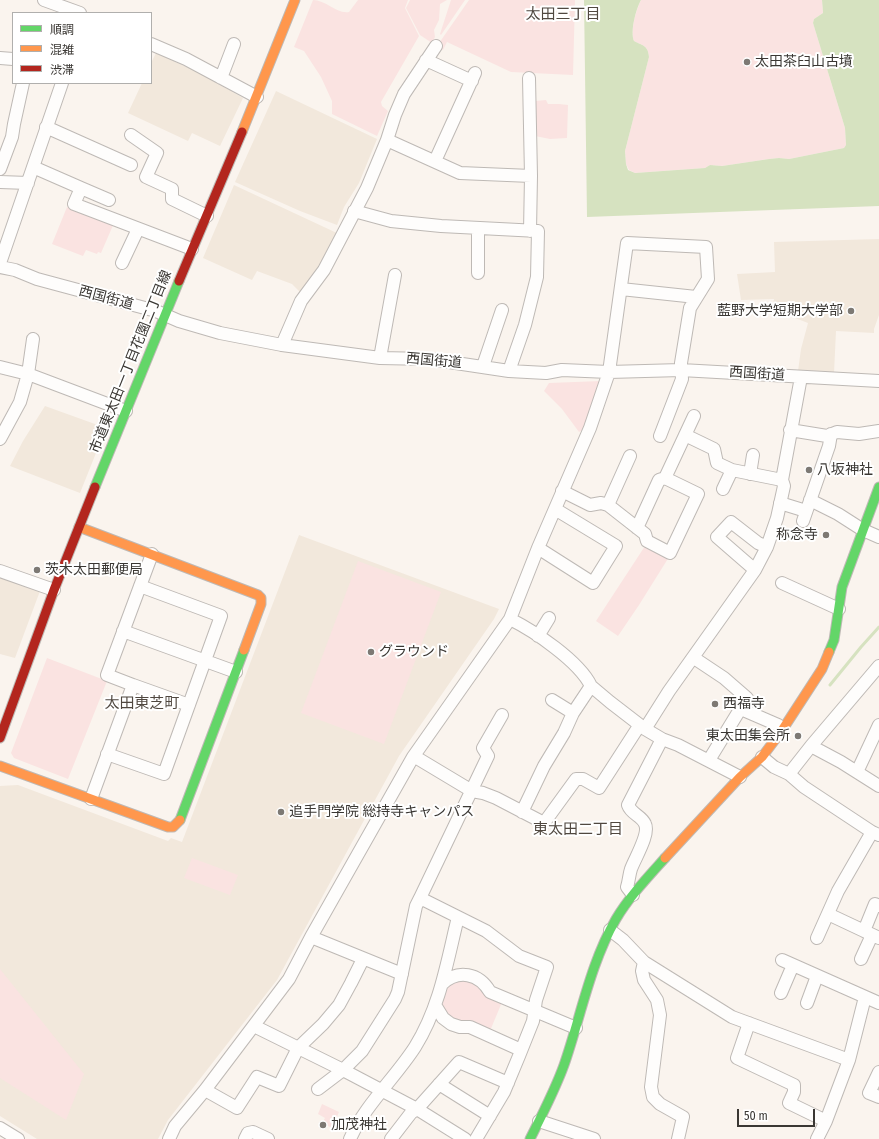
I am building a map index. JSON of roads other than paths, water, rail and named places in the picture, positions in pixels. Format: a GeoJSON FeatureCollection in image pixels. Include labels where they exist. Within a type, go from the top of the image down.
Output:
{"type":"FeatureCollection","features":[{"type":"Feature","properties":{"kind":"street"},"geometry":{"type":"LineString","coordinates":[[44,0],[77,12]]}},
{"type":"Feature","properties":{"kind":"street","name":"市道東太田一丁目花園二丁目線"},"geometry":{"type":"LineString","coordinates":[[0,738],[54,590],[79,527],[164,315],[257,97],[295,0]]}},
{"type":"Feature","properties":{"kind":"street"},"geometry":{"type":"LineString","coordinates":[[152,44],[186,59],[257,97]]}},
{"type":"Feature","properties":{"kind":"street"},"geometry":{"type":"LineString","coordinates":[[221,78],[234,44]]}},
{"type":"Feature","properties":{"kind":"street"},"geometry":{"type":"LineString","coordinates":[[282,345],[301,301],[328,263],[367,188],[404,94],[436,46]]}},
{"type":"Feature","properties":{"kind":"street"},"geometry":{"type":"LineString","coordinates":[[0,58],[12,59]]}},
{"type":"Feature","properties":{"kind":"street"},"geometry":{"type":"LineString","coordinates":[[426,60],[474,77],[434,161]]}},
{"type":"Feature","properties":{"kind":"street"},"geometry":{"type":"LineString","coordinates":[[529,78],[531,176],[530,231]]}},
{"type":"Feature","properties":{"kind":"street"},"geometry":{"type":"LineString","coordinates":[[0,169],[12,137],[23,84]]}},
{"type":"Feature","properties":{"kind":"street"},"geometry":{"type":"LineString","coordinates":[[0,263],[62,84]]}},
{"type":"Feature","properties":{"kind":"street"},"geometry":{"type":"LineString","coordinates":[[46,127],[131,165]]}},
{"type":"Feature","properties":{"kind":"street"},"geometry":{"type":"LineString","coordinates":[[131,135],[157,153],[146,177],[172,189],[172,199],[207,216]]}},
{"type":"Feature","properties":{"kind":"street"},"geometry":{"type":"LineString","coordinates":[[387,140],[460,173],[531,176]]}},
{"type":"Feature","properties":{"kind":"street"},"geometry":{"type":"LineString","coordinates":[[33,167],[109,200]]}},
{"type":"Feature","properties":{"kind":"street"},"geometry":{"type":"LineString","coordinates":[[0,182],[28,183]]}},
{"type":"Feature","properties":{"kind":"street"},"geometry":{"type":"LineString","coordinates":[[81,188],[74,204],[192,249]]}},
{"type":"Feature","properties":{"kind":"street"},"geometry":{"type":"LineString","coordinates":[[354,211],[391,221],[441,226],[538,231],[537,277],[525,325],[509,371]]}},
{"type":"Feature","properties":{"kind":"street"},"geometry":{"type":"LineString","coordinates":[[478,228],[478,273]]}},
{"type":"Feature","properties":{"kind":"street"},"geometry":{"type":"LineString","coordinates":[[122,263],[138,229]]}},
{"type":"Feature","properties":{"kind":"street"},"geometry":{"type":"LineString","coordinates":[[169,1139],[175,1126],[205,1090],[289,979],[311,937],[413,757],[510,619],[538,548],[590,428],[606,384],[621,289],[626,243],[706,247],[708,279],[690,308],[681,363],[682,379],[660,436]]}},
{"type":"Feature","properties":{"kind":"street","name":"西国街道"},"geometry":{"type":"LineString","coordinates":[[0,267],[15,270],[37,279],[156,312],[199,328],[282,345],[380,358],[429,359],[509,371],[546,373],[562,370],[608,372],[682,370],[879,381]]}},
{"type":"Feature","properties":{"kind":"street"},"geometry":{"type":"LineString","coordinates":[[380,358],[395,275]]}},
{"type":"Feature","properties":{"kind":"street"},"geometry":{"type":"LineString","coordinates":[[621,289],[696,297]]}},
{"type":"Feature","properties":{"kind":"street"},"geometry":{"type":"LineString","coordinates":[[483,366],[502,310]]}},
{"type":"Feature","properties":{"kind":"street"},"geometry":{"type":"LineString","coordinates":[[0,440],[20,402],[28,374],[33,338]]}},
{"type":"Feature","properties":{"kind":"street"},"geometry":{"type":"LineString","coordinates":[[0,367],[28,374],[126,411]]}},
{"type":"Feature","properties":{"kind":"street"},"geometry":{"type":"LineString","coordinates":[[413,757],[472,791],[490,795],[544,823],[576,779],[582,779],[599,788],[642,727],[694,658],[755,570],[767,547],[777,518],[784,486],[782,480],[790,430],[801,377]]}},
{"type":"Feature","properties":{"kind":"street"},"geometry":{"type":"LineString","coordinates":[[637,528],[659,480],[664,478],[694,416]]}},
{"type":"Feature","properties":{"kind":"street"},"geometry":{"type":"LineString","coordinates":[[790,430],[827,436],[837,432],[859,434],[879,431]]}},
{"type":"Feature","properties":{"kind":"street"},"geometry":{"type":"LineString","coordinates":[[806,511],[829,446],[830,434]]}},
{"type":"Feature","properties":{"kind":"street"},"geometry":{"type":"LineString","coordinates":[[685,435],[714,449],[717,463],[732,470],[782,480]]}},
{"type":"Feature","properties":{"kind":"street"},"geometry":{"type":"LineString","coordinates":[[750,474],[753,455]]}},
{"type":"Feature","properties":{"kind":"street"},"geometry":{"type":"LineString","coordinates":[[608,505],[630,456]]}},
{"type":"Feature","properties":{"kind":"street"},"geometry":{"type":"LineString","coordinates":[[723,488],[732,470]]}},
{"type":"Feature","properties":{"kind":"street"},"geometry":{"type":"LineString","coordinates":[[562,491],[586,504],[590,505],[601,503],[608,505],[644,534],[647,541],[670,553],[698,494],[664,478]]}},
{"type":"Feature","properties":{"kind":"street"},"geometry":{"type":"LineString","coordinates":[[530,1139],[556,1084],[576,1028],[598,956],[610,930],[633,895],[740,777],[762,757],[783,729],[822,669],[834,640],[842,587],[879,487]]}},
{"type":"Feature","properties":{"kind":"street"},"geometry":{"type":"LineString","coordinates":[[780,503],[806,511],[838,514],[863,530],[879,537]]}},
{"type":"Feature","properties":{"kind":"street"},"geometry":{"type":"LineString","coordinates":[[538,548],[593,583],[616,546],[555,509]]}},
{"type":"Feature","properties":{"kind":"street"},"geometry":{"type":"LineString","coordinates":[[755,570],[717,537],[731,522],[758,543],[767,547]]}},
{"type":"Feature","properties":{"kind":"street"},"geometry":{"type":"LineString","coordinates":[[0,766],[168,827],[176,826],[179,822],[261,604],[261,598],[258,595],[79,527]]}},
{"type":"Feature","properties":{"kind":"street"},"geometry":{"type":"LineString","coordinates":[[152,554],[107,676],[189,705]]}},
{"type":"Feature","properties":{"kind":"street"},"geometry":{"type":"LineString","coordinates":[[0,571],[54,590]]}},
{"type":"Feature","properties":{"kind":"street"},"geometry":{"type":"LineString","coordinates":[[782,583],[839,609]]}},
{"type":"Feature","properties":{"kind":"street"},"geometry":{"type":"LineString","coordinates":[[108,754],[164,774],[221,616],[140,586]]}},
{"type":"Feature","properties":{"kind":"street"},"geometry":{"type":"LineString","coordinates":[[538,636],[549,618]]}},
{"type":"Feature","properties":{"kind":"street"},"geometry":{"type":"LineString","coordinates":[[510,619],[538,636],[572,663],[591,686],[642,727],[662,739],[709,760],[740,777]]}},
{"type":"Feature","properties":{"kind":"street"},"geometry":{"type":"LineString","coordinates":[[124,631],[236,672]]}},
{"type":"Feature","properties":{"kind":"street"},"geometry":{"type":"LineString","coordinates":[[694,658],[724,678],[747,698],[709,760]]}},
{"type":"Feature","properties":{"kind":"street"},"geometry":{"type":"LineString","coordinates":[[789,774],[879,666]]}},
{"type":"Feature","properties":{"kind":"street"},"geometry":{"type":"LineString","coordinates":[[91,799],[133,685]]}},
{"type":"Feature","properties":{"kind":"street"},"geometry":{"type":"LineString","coordinates":[[522,812],[544,766],[564,733],[573,713],[591,686]]}},
{"type":"Feature","properties":{"kind":"street"},"geometry":{"type":"LineString","coordinates":[[552,700],[573,713]]}},
{"type":"Feature","properties":{"kind":"street"},"geometry":{"type":"LineString","coordinates":[[741,709],[778,725],[783,729]]}},
{"type":"Feature","properties":{"kind":"street"},"geometry":{"type":"LineString","coordinates":[[318,1089],[343,1070],[362,1051],[387,1013],[398,992],[416,906],[488,756],[483,748],[502,715]]}},
{"type":"Feature","properties":{"kind":"street"},"geometry":{"type":"LineString","coordinates":[[857,772],[879,725]]}},
{"type":"Feature","properties":{"kind":"street"},"geometry":{"type":"LineString","coordinates":[[633,895],[627,887],[631,869],[641,846],[646,827],[645,823],[631,810],[628,805],[662,739]]}},
{"type":"Feature","properties":{"kind":"street"},"geometry":{"type":"LineString","coordinates":[[811,746],[841,762],[879,786]]}},
{"type":"Feature","properties":{"kind":"street"},"geometry":{"type":"LineString","coordinates":[[762,757],[774,767],[789,774],[804,787],[875,833],[838,892],[817,938]]}},
{"type":"Feature","properties":{"kind":"street"},"geometry":{"type":"LineString","coordinates":[[420,898],[486,930],[519,956],[547,967],[536,1000],[534,1020],[508,1084],[476,1139]]}},
{"type":"Feature","properties":{"kind":"street"},"geometry":{"type":"LineString","coordinates":[[861,959],[872,935],[875,904],[879,906]]}},
{"type":"Feature","properties":{"kind":"street"},"geometry":{"type":"LineString","coordinates":[[828,914],[872,935]]}},
{"type":"Feature","properties":{"kind":"street"},"geometry":{"type":"LineString","coordinates":[[350,1139],[356,1126],[415,1046],[435,1005],[442,984],[458,917]]}},
{"type":"Feature","properties":{"kind":"street"},"geometry":{"type":"LineString","coordinates":[[610,930],[623,940],[644,962],[732,1017],[849,1060]]}},
{"type":"Feature","properties":{"kind":"street"},"geometry":{"type":"LineString","coordinates":[[311,937],[402,974]]}},
{"type":"Feature","properties":{"kind":"street"},"geometry":{"type":"LineString","coordinates":[[205,1090],[237,1108],[257,1077],[279,1086],[298,1048],[323,1024],[339,1005],[363,959]]}},
{"type":"Feature","properties":{"kind":"street"},"geometry":{"type":"LineString","coordinates":[[644,962],[642,971],[644,980],[656,1000],[660,1015],[652,1087],[653,1097],[660,1104],[683,1117],[678,1139]]}},
{"type":"Feature","properties":{"kind":"street"},"geometry":{"type":"LineString","coordinates":[[781,993],[788,963],[879,1003]]}},
{"type":"Feature","properties":{"kind":"street"},"geometry":{"type":"LineString","coordinates":[[442,984],[453,977],[470,975],[482,981],[490,992],[576,1028]]}},
{"type":"Feature","properties":{"kind":"street"},"geometry":{"type":"LineString","coordinates":[[807,1002],[817,976]]}},
{"type":"Feature","properties":{"kind":"street"},"geometry":{"type":"LineString","coordinates":[[817,1139],[826,1121],[849,1060],[865,997]]}},
{"type":"Feature","properties":{"kind":"street"},"geometry":{"type":"LineString","coordinates":[[435,1005],[443,1018],[451,1024],[460,1027],[470,1027],[522,1050]]}},
{"type":"Feature","properties":{"kind":"street"},"geometry":{"type":"LineString","coordinates":[[749,1023],[738,1058],[794,1085],[794,1092],[789,1104],[826,1121]]}},
{"type":"Feature","properties":{"kind":"street"},"geometry":{"type":"LineString","coordinates":[[254,1026],[382,1090],[417,1109],[465,1139]]}},
{"type":"Feature","properties":{"kind":"street"},"geometry":{"type":"LineString","coordinates":[[391,1139],[411,1114],[459,1062],[508,1084]]}},
{"type":"Feature","properties":{"kind":"street"},"geometry":{"type":"LineString","coordinates":[[879,1072],[869,1093],[879,1097]]}},
{"type":"Feature","properties":{"kind":"street"},"geometry":{"type":"LineString","coordinates":[[439,1084],[490,1116]]}},
{"type":"Feature","properties":{"kind":"street"},"geometry":{"type":"LineString","coordinates":[[539,1121],[594,1139]]}},
{"type":"Feature","properties":{"kind":"street"},"geometry":{"type":"LineString","coordinates":[[0,1128],[18,1139]]}},
{"type":"Feature","properties":{"kind":"street"},"geometry":{"type":"LineString","coordinates":[[246,1139],[248,1133],[253,1132],[268,1139]]}},
{"type":"Feature","properties":{"kind":"waterway"},"geometry":{"type":"LineString","coordinates":[[830,685],[879,627]]}},
{"type":"Feature","properties":{"kind":"place","name":"太田茶臼山古墳"},"geometry":{"type":"Point","coordinates":[747,62]}},
{"type":"Feature","properties":{"kind":"place","name":"藍野大学短期大学部"},"geometry":{"type":"Point","coordinates":[851,311]}},
{"type":"Feature","properties":{"kind":"place","name":"八坂神社"},"geometry":{"type":"Point","coordinates":[809,470]}},
{"type":"Feature","properties":{"kind":"place","name":"称念寺"},"geometry":{"type":"Point","coordinates":[826,535]}},
{"type":"Feature","properties":{"kind":"place","name":"茨木太田郵便局"},"geometry":{"type":"Point","coordinates":[37,570]}},
{"type":"Feature","properties":{"kind":"place","name":"グラウンド"},"geometry":{"type":"Point","coordinates":[371,652]}},
{"type":"Feature","properties":{"kind":"place","name":"西福寺"},"geometry":{"type":"Point","coordinates":[715,704]}},
{"type":"Feature","properties":{"kind":"place","name":"東太田集会所"},"geometry":{"type":"Point","coordinates":[798,736]}},
{"type":"Feature","properties":{"kind":"place","name":"追手門学院 総持寺キャンパス"},"geometry":{"type":"Point","coordinates":[281,812]}},
{"type":"Feature","properties":{"kind":"place","name":"加茂神社"},"geometry":{"type":"Point","coordinates":[323,1125]}},
{"type":"Feature","properties":{"kind":"district","name":"太田三丁目"},"geometry":{"type":"Point","coordinates":[563,15]}},
{"type":"Feature","properties":{"kind":"district","name":"太田東芝町"},"geometry":{"type":"Point","coordinates":[142,704]}},
{"type":"Feature","properties":{"kind":"district","name":"東太田二丁目"},"geometry":{"type":"Point","coordinates":[578,830]}}]}
